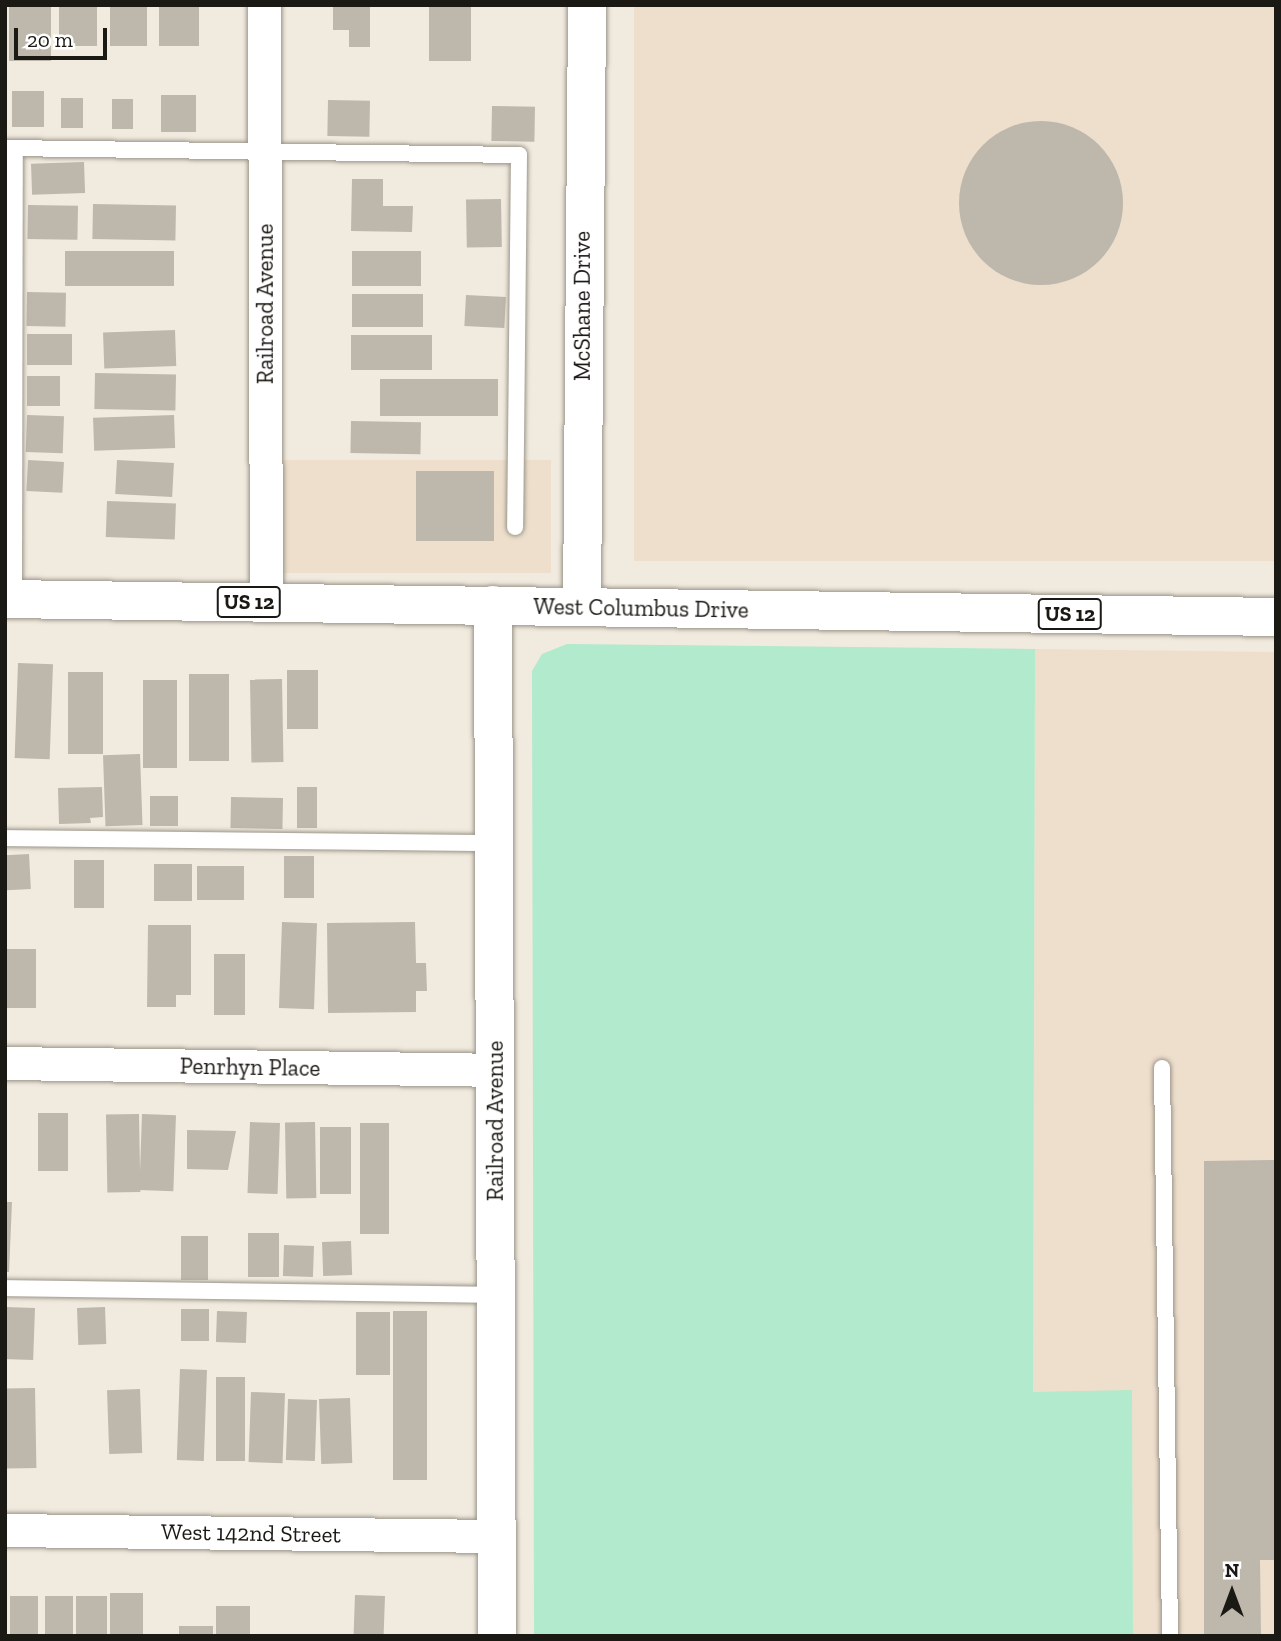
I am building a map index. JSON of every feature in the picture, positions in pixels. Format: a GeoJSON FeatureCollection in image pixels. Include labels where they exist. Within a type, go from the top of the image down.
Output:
{"type":"FeatureCollection","features":[{"type":"Feature","properties":{"kind":"street","name":"Railroad Avenue"},"geometry":{"type":"LineString","coordinates":[[264,5],[266,602]]}},
{"type":"Feature","properties":{"kind":"street","name":"McShane Drive"},"geometry":{"type":"LineString","coordinates":[[582,607],[587,5]]}},
{"type":"Feature","properties":{"kind":"street","name":"West Columbus Drive"},"geometry":{"type":"LineString","coordinates":[[9,599],[1276,617]]}},
{"type":"Feature","properties":{"kind":"street","name":"Railroad Avenue"},"geometry":{"type":"LineString","coordinates":[[493,606],[497,1636]]}},
{"type":"Feature","properties":{"kind":"street","name":"Penrhyn Place"},"geometry":{"type":"LineString","coordinates":[[5,1063],[495,1070]]}},
{"type":"Feature","properties":{"kind":"street","name":"West 142nd Street"},"geometry":{"type":"LineString","coordinates":[[5,1530],[496,1536]]}},
{"type":"Feature","properties":{"kind":"lane"},"geometry":{"type":"LineString","coordinates":[[9,599],[10,148],[519,155],[515,527]]}},
{"type":"Feature","properties":{"kind":"lane"},"geometry":{"type":"LineString","coordinates":[[5,838],[494,843]]}},
{"type":"Feature","properties":{"kind":"lane"},"geometry":{"type":"LineString","coordinates":[[1162,1068],[1170,1636]]}},
{"type":"Feature","properties":{"kind":"lane"},"geometry":{"type":"LineString","coordinates":[[5,1287],[496,1295]]}},
{"type":"Feature","properties":{"kind":"shaded area"},"geometry":{"type":"Polygon","coordinates":[[[634,5],[1276,5],[1276,561],[634,561],[634,5]]]}},
{"type":"Feature","properties":{"kind":"shaded area"},"geometry":{"type":"Polygon","coordinates":[[[282,460],[551,460],[551,573],[282,573],[282,460]]]}},
{"type":"Feature","properties":{"kind":"shaded area"},"geometry":{"type":"Polygon","coordinates":[[[1035,649],[1276,652],[1276,1636],[1133,1636],[1132,1391],[1033,1393],[1035,649]]]}},
{"type":"Feature","properties":{"kind":"green space"},"geometry":{"type":"Polygon","coordinates":[[[567,644],[1035,649],[1033,1392],[1132,1390],[1133,1636],[534,1636],[532,671],[542,654],[567,644]]]}},
{"type":"Feature","properties":{"kind":"building"},"geometry":{"type":"Polygon","coordinates":[[[9,5],[51,5],[51,61],[9,61],[9,5]]]}},
{"type":"Feature","properties":{"kind":"building"},"geometry":{"type":"Polygon","coordinates":[[[59,5],[97,5],[97,46],[59,46],[59,5]]]}},
{"type":"Feature","properties":{"kind":"building"},"geometry":{"type":"Polygon","coordinates":[[[110,5],[147,5],[147,46],[110,46],[110,5]]]}},
{"type":"Feature","properties":{"kind":"building"},"geometry":{"type":"Polygon","coordinates":[[[159,5],[199,5],[199,46],[159,46],[159,5]]]}},
{"type":"Feature","properties":{"kind":"building"},"geometry":{"type":"Polygon","coordinates":[[[333,5],[370,5],[370,47],[349,47],[349,30],[333,30],[333,5]]]}},
{"type":"Feature","properties":{"kind":"building"},"geometry":{"type":"Polygon","coordinates":[[[429,5],[471,5],[471,61],[429,61],[429,5]]]}},
{"type":"Feature","properties":{"kind":"building"},"geometry":{"type":"Polygon","coordinates":[[[12,91],[44,91],[44,127],[12,127],[12,91]]]}},
{"type":"Feature","properties":{"kind":"building"},"geometry":{"type":"Polygon","coordinates":[[[161,95],[196,95],[196,132],[161,132],[161,95]]]}},
{"type":"Feature","properties":{"kind":"building"},"geometry":{"type":"Polygon","coordinates":[[[61,98],[83,98],[83,128],[61,128],[61,98]]]}},
{"type":"Feature","properties":{"kind":"building"},"geometry":{"type":"Polygon","coordinates":[[[112,99],[133,99],[133,129],[112,129],[112,99]]]}},
{"type":"Feature","properties":{"kind":"building"},"geometry":{"type":"Polygon","coordinates":[[[328,100],[370,101],[369,137],[327,136],[328,100]]]}},
{"type":"Feature","properties":{"kind":"building"},"geometry":{"type":"Polygon","coordinates":[[[492,106],[535,107],[534,142],[491,141],[492,106]]]}},
{"type":"Feature","properties":{"kind":"building"},"geometry":{"type":"Polygon","coordinates":[[[1041,121],[1072,127],[1099,145],[1117,172],[1123,203],[1117,234],[1099,261],[1072,279],[1041,285],[1010,279],[983,261],[965,234],[959,203],[965,172],[983,145],[1010,127],[1041,121]]]}},
{"type":"Feature","properties":{"kind":"building"},"geometry":{"type":"Polygon","coordinates":[[[84,162],[85,193],[32,195],[31,164],[84,162]]]}},
{"type":"Feature","properties":{"kind":"building"},"geometry":{"type":"Polygon","coordinates":[[[352,179],[383,179],[383,206],[413,206],[412,232],[351,231],[352,179]]]}},
{"type":"Feature","properties":{"kind":"building"},"geometry":{"type":"Polygon","coordinates":[[[501,199],[502,247],[467,248],[466,200],[501,199]]]}},
{"type":"Feature","properties":{"kind":"building"},"geometry":{"type":"Polygon","coordinates":[[[93,204],[176,205],[175,240],[92,239],[93,204]]]}},
{"type":"Feature","properties":{"kind":"building"},"geometry":{"type":"Polygon","coordinates":[[[28,205],[78,206],[77,240],[27,239],[28,205]]]}},
{"type":"Feature","properties":{"kind":"building"},"geometry":{"type":"Polygon","coordinates":[[[65,251],[174,251],[174,286],[65,286],[65,251]]]}},
{"type":"Feature","properties":{"kind":"building"},"geometry":{"type":"Polygon","coordinates":[[[352,251],[421,251],[421,286],[352,286],[352,251]]]}},
{"type":"Feature","properties":{"kind":"building"},"geometry":{"type":"Polygon","coordinates":[[[27,292],[66,293],[65,327],[26,326],[27,292]]]}},
{"type":"Feature","properties":{"kind":"building"},"geometry":{"type":"Polygon","coordinates":[[[352,294],[423,294],[423,327],[352,327],[352,294]]]}},
{"type":"Feature","properties":{"kind":"building"},"geometry":{"type":"Polygon","coordinates":[[[466,295],[506,297],[504,328],[464,326],[466,295]]]}},
{"type":"Feature","properties":{"kind":"building"},"geometry":{"type":"Polygon","coordinates":[[[175,330],[176,366],[104,368],[103,333],[175,330]]]}},
{"type":"Feature","properties":{"kind":"building"},"geometry":{"type":"Polygon","coordinates":[[[27,334],[72,334],[72,365],[27,365],[27,334]]]}},
{"type":"Feature","properties":{"kind":"building"},"geometry":{"type":"Polygon","coordinates":[[[351,335],[432,335],[432,370],[351,370],[351,335]]]}},
{"type":"Feature","properties":{"kind":"building"},"geometry":{"type":"Polygon","coordinates":[[[95,373],[176,374],[175,410],[94,409],[95,373]]]}},
{"type":"Feature","properties":{"kind":"building"},"geometry":{"type":"Polygon","coordinates":[[[27,376],[60,376],[60,406],[27,406],[27,376]]]}},
{"type":"Feature","properties":{"kind":"building"},"geometry":{"type":"Polygon","coordinates":[[[380,379],[498,379],[498,416],[380,416],[380,379]]]}},
{"type":"Feature","properties":{"kind":"building"},"geometry":{"type":"Polygon","coordinates":[[[27,415],[64,416],[63,453],[26,452],[27,415]]]}},
{"type":"Feature","properties":{"kind":"building"},"geometry":{"type":"Polygon","coordinates":[[[174,415],[175,448],[94,451],[93,418],[174,415]]]}},
{"type":"Feature","properties":{"kind":"building"},"geometry":{"type":"Polygon","coordinates":[[[351,421],[421,422],[420,454],[350,453],[351,421]]]}},
{"type":"Feature","properties":{"kind":"building"},"geometry":{"type":"Polygon","coordinates":[[[28,460],[64,462],[62,493],[26,491],[28,460]]]}},
{"type":"Feature","properties":{"kind":"building"},"geometry":{"type":"Polygon","coordinates":[[[117,460],[174,463],[172,497],[115,494],[117,460]]]}},
{"type":"Feature","properties":{"kind":"building"},"geometry":{"type":"Polygon","coordinates":[[[416,471],[494,471],[494,541],[416,541],[416,471]]]}},
{"type":"Feature","properties":{"kind":"building"},"geometry":{"type":"Polygon","coordinates":[[[107,501],[176,503],[175,539],[106,537],[107,501]]]}},
{"type":"Feature","properties":{"kind":"building"},"geometry":{"type":"Polygon","coordinates":[[[18,663],[53,664],[50,759],[15,758],[18,663]]]}},
{"type":"Feature","properties":{"kind":"building"},"geometry":{"type":"Polygon","coordinates":[[[287,670],[318,670],[318,729],[287,729],[287,670]]]}},
{"type":"Feature","properties":{"kind":"building"},"geometry":{"type":"Polygon","coordinates":[[[68,672],[103,672],[103,754],[68,754],[68,672]]]}},
{"type":"Feature","properties":{"kind":"building"},"geometry":{"type":"Polygon","coordinates":[[[189,674],[229,674],[229,761],[189,761],[189,674]]]}},
{"type":"Feature","properties":{"kind":"building"},"geometry":{"type":"Polygon","coordinates":[[[282,679],[283,762],[251,763],[250,680],[282,679]]]}},
{"type":"Feature","properties":{"kind":"building"},"geometry":{"type":"Polygon","coordinates":[[[143,680],[177,680],[177,768],[143,768],[143,680]]]}},
{"type":"Feature","properties":{"kind":"building"},"geometry":{"type":"Polygon","coordinates":[[[140,754],[142,825],[106,826],[103,755],[140,754]]]}},
{"type":"Feature","properties":{"kind":"building"},"geometry":{"type":"Polygon","coordinates":[[[102,787],[103,817],[90,818],[91,823],[59,824],[58,788],[102,787]]]}},
{"type":"Feature","properties":{"kind":"building"},"geometry":{"type":"Polygon","coordinates":[[[297,787],[317,787],[317,828],[297,828],[297,787]]]}},
{"type":"Feature","properties":{"kind":"building"},"geometry":{"type":"Polygon","coordinates":[[[150,796],[178,796],[178,826],[150,826],[150,796]]]}},
{"type":"Feature","properties":{"kind":"building"},"geometry":{"type":"Polygon","coordinates":[[[231,797],[283,798],[282,829],[230,828],[231,797]]]}},
{"type":"Feature","properties":{"kind":"building"},"geometry":{"type":"Polygon","coordinates":[[[29,854],[31,889],[7,890],[5,855],[29,854]]]}},
{"type":"Feature","properties":{"kind":"building"},"geometry":{"type":"Polygon","coordinates":[[[284,856],[314,856],[314,898],[284,898],[284,856]]]}},
{"type":"Feature","properties":{"kind":"building"},"geometry":{"type":"Polygon","coordinates":[[[74,860],[104,860],[104,908],[74,908],[74,860]]]}},
{"type":"Feature","properties":{"kind":"building"},"geometry":{"type":"Polygon","coordinates":[[[154,864],[192,864],[192,901],[154,901],[154,864]]]}},
{"type":"Feature","properties":{"kind":"building"},"geometry":{"type":"Polygon","coordinates":[[[197,866],[244,866],[244,900],[197,900],[197,866]]]}},
{"type":"Feature","properties":{"kind":"building"},"geometry":{"type":"Polygon","coordinates":[[[282,922],[317,923],[314,1009],[279,1008],[282,922]]]}},
{"type":"Feature","properties":{"kind":"building"},"geometry":{"type":"Polygon","coordinates":[[[415,922],[416,963],[426,963],[427,991],[416,991],[416,1012],[328,1013],[327,923],[415,922]]]}},
{"type":"Feature","properties":{"kind":"building"},"geometry":{"type":"Polygon","coordinates":[[[148,925],[191,925],[191,995],[176,995],[176,1007],[147,1007],[148,925]]]}},
{"type":"Feature","properties":{"kind":"building"},"geometry":{"type":"Polygon","coordinates":[[[5,949],[36,949],[36,1008],[5,1008],[5,949]]]}},
{"type":"Feature","properties":{"kind":"building"},"geometry":{"type":"Polygon","coordinates":[[[214,954],[245,954],[245,1015],[214,1015],[214,954]]]}},
{"type":"Feature","properties":{"kind":"building"},"geometry":{"type":"Polygon","coordinates":[[[38,1113],[68,1113],[68,1171],[38,1171],[38,1113]]]}},
{"type":"Feature","properties":{"kind":"building"},"geometry":{"type":"Polygon","coordinates":[[[139,1114],[140,1192],[107,1193],[106,1115],[139,1114]]]}},
{"type":"Feature","properties":{"kind":"building"},"geometry":{"type":"Polygon","coordinates":[[[142,1114],[176,1115],[173,1191],[139,1190],[142,1114]]]}},
{"type":"Feature","properties":{"kind":"building"},"geometry":{"type":"Polygon","coordinates":[[[250,1122],[280,1123],[278,1194],[248,1193],[250,1122]]]}},
{"type":"Feature","properties":{"kind":"building"},"geometry":{"type":"Polygon","coordinates":[[[315,1122],[316,1198],[286,1199],[285,1123],[315,1122]]]}},
{"type":"Feature","properties":{"kind":"building"},"geometry":{"type":"Polygon","coordinates":[[[360,1123],[389,1123],[389,1234],[360,1234],[360,1123]]]}},
{"type":"Feature","properties":{"kind":"building"},"geometry":{"type":"Polygon","coordinates":[[[320,1127],[351,1127],[351,1194],[320,1194],[320,1127]]]}},
{"type":"Feature","properties":{"kind":"building"},"geometry":{"type":"Polygon","coordinates":[[[187,1130],[236,1131],[228,1170],[187,1169],[187,1130]]]}},
{"type":"Feature","properties":{"kind":"building"},"geometry":{"type":"Polygon","coordinates":[[[1276,1160],[1276,1560],[1260,1560],[1261,1636],[1204,1636],[1204,1161],[1276,1160]]]}},
{"type":"Feature","properties":{"kind":"building"},"geometry":{"type":"Polygon","coordinates":[[[5,1202],[12,1202],[9,1272],[5,1272],[5,1202]]]}},
{"type":"Feature","properties":{"kind":"building"},"geometry":{"type":"Polygon","coordinates":[[[248,1233],[279,1233],[279,1277],[248,1277],[248,1233]]]}},
{"type":"Feature","properties":{"kind":"building"},"geometry":{"type":"Polygon","coordinates":[[[181,1236],[208,1236],[208,1280],[181,1280],[181,1236]]]}},
{"type":"Feature","properties":{"kind":"building"},"geometry":{"type":"Polygon","coordinates":[[[351,1241],[352,1275],[323,1276],[322,1242],[351,1241]]]}},
{"type":"Feature","properties":{"kind":"building"},"geometry":{"type":"Polygon","coordinates":[[[284,1245],[314,1246],[313,1277],[283,1276],[284,1245]]]}},
{"type":"Feature","properties":{"kind":"building"},"geometry":{"type":"Polygon","coordinates":[[[5,1307],[35,1308],[33,1360],[5,1359],[5,1307]]]}},
{"type":"Feature","properties":{"kind":"building"},"geometry":{"type":"Polygon","coordinates":[[[105,1307],[106,1344],[78,1345],[77,1308],[105,1307]]]}},
{"type":"Feature","properties":{"kind":"building"},"geometry":{"type":"Polygon","coordinates":[[[181,1309],[209,1309],[209,1341],[181,1341],[181,1309]]]}},
{"type":"Feature","properties":{"kind":"building"},"geometry":{"type":"Polygon","coordinates":[[[217,1311],[247,1312],[246,1343],[216,1342],[217,1311]]]}},
{"type":"Feature","properties":{"kind":"building"},"geometry":{"type":"Polygon","coordinates":[[[393,1311],[427,1311],[427,1480],[393,1480],[393,1311]]]}},
{"type":"Feature","properties":{"kind":"building"},"geometry":{"type":"Polygon","coordinates":[[[356,1312],[390,1312],[390,1375],[356,1375],[356,1312]]]}},
{"type":"Feature","properties":{"kind":"building"},"geometry":{"type":"Polygon","coordinates":[[[180,1369],[207,1370],[204,1461],[177,1460],[180,1369]]]}},
{"type":"Feature","properties":{"kind":"building"},"geometry":{"type":"Polygon","coordinates":[[[216,1377],[245,1377],[245,1461],[216,1461],[216,1377]]]}},
{"type":"Feature","properties":{"kind":"building"},"geometry":{"type":"Polygon","coordinates":[[[35,1388],[36,1468],[6,1469],[5,1389],[35,1388]]]}},
{"type":"Feature","properties":{"kind":"building"},"geometry":{"type":"Polygon","coordinates":[[[140,1389],[142,1453],[109,1454],[107,1390],[140,1389]]]}},
{"type":"Feature","properties":{"kind":"building"},"geometry":{"type":"Polygon","coordinates":[[[251,1392],[285,1393],[283,1463],[249,1462],[251,1392]]]}},
{"type":"Feature","properties":{"kind":"building"},"geometry":{"type":"Polygon","coordinates":[[[350,1398],[352,1463],[321,1464],[319,1399],[350,1398]]]}},
{"type":"Feature","properties":{"kind":"building"},"geometry":{"type":"Polygon","coordinates":[[[288,1399],[317,1400],[315,1461],[286,1460],[288,1399]]]}},
{"type":"Feature","properties":{"kind":"building"},"geometry":{"type":"Polygon","coordinates":[[[110,1593],[143,1593],[143,1636],[110,1636],[110,1593]]]}},
{"type":"Feature","properties":{"kind":"building"},"geometry":{"type":"Polygon","coordinates":[[[355,1595],[385,1596],[384,1636],[354,1636],[355,1595]]]}},
{"type":"Feature","properties":{"kind":"building"},"geometry":{"type":"Polygon","coordinates":[[[10,1596],[38,1596],[38,1636],[10,1636],[10,1596]]]}},
{"type":"Feature","properties":{"kind":"building"},"geometry":{"type":"Polygon","coordinates":[[[45,1596],[73,1596],[73,1636],[45,1636],[45,1596]]]}},
{"type":"Feature","properties":{"kind":"building"},"geometry":{"type":"Polygon","coordinates":[[[76,1596],[107,1596],[107,1636],[76,1636],[76,1596]]]}},
{"type":"Feature","properties":{"kind":"building"},"geometry":{"type":"Polygon","coordinates":[[[216,1606],[250,1606],[250,1636],[216,1636],[216,1606]]]}},
{"type":"Feature","properties":{"kind":"building"},"geometry":{"type":"Polygon","coordinates":[[[179,1626],[213,1626],[213,1636],[179,1636],[179,1626]]]}}]}
